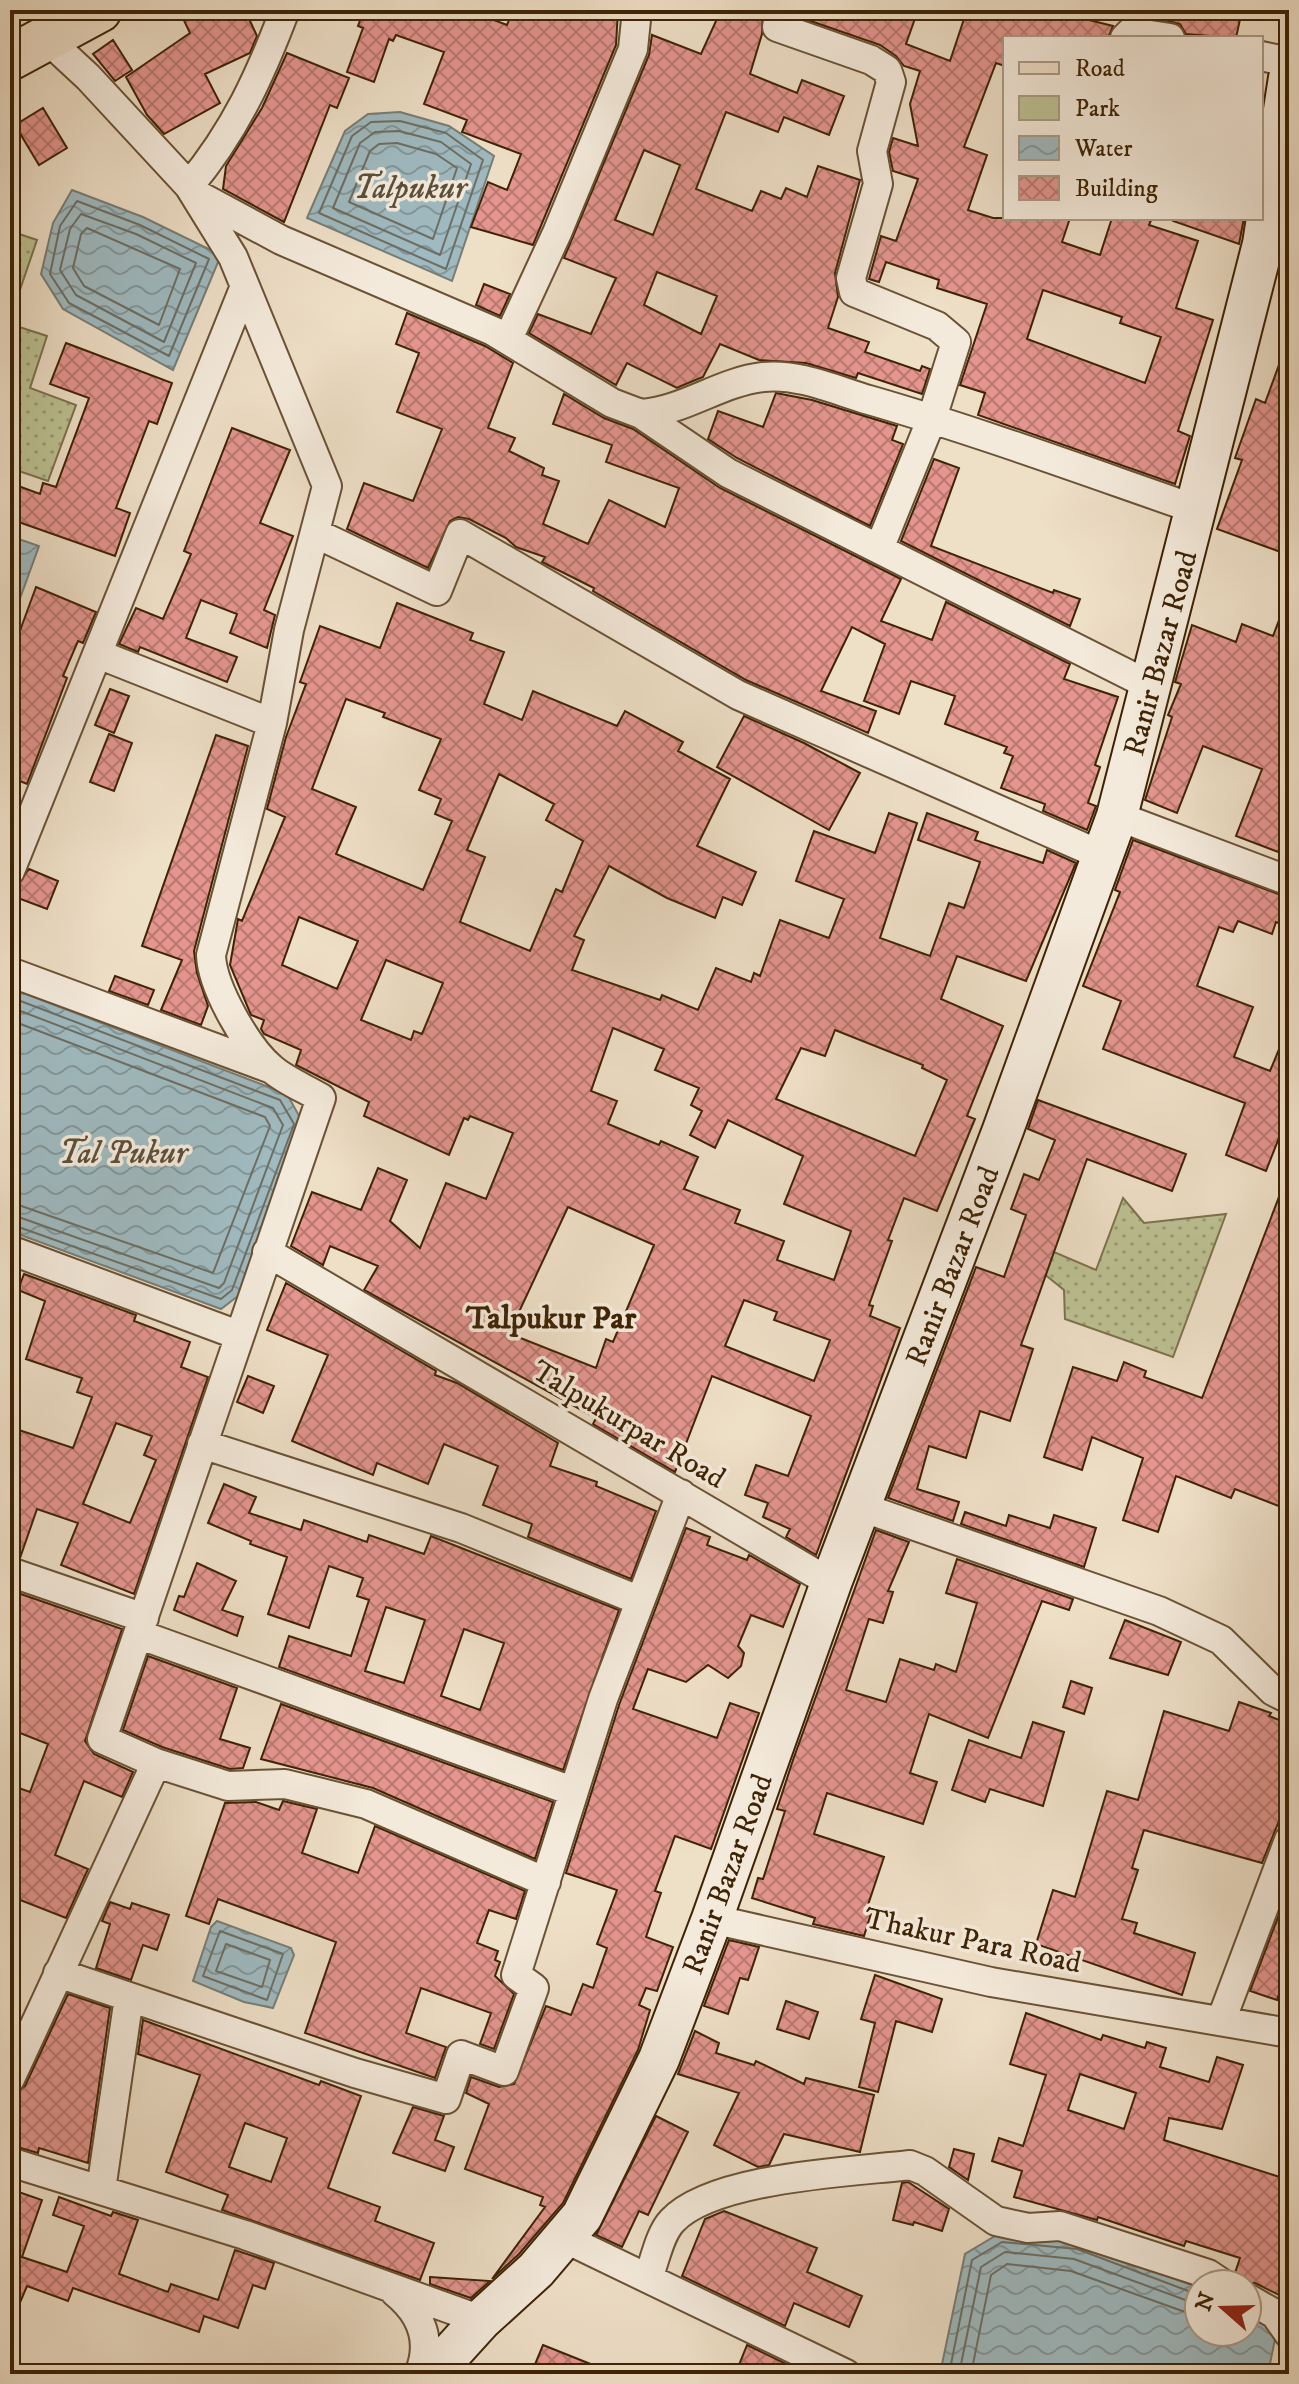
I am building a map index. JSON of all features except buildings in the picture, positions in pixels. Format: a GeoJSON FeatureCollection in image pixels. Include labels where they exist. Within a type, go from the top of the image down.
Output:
{"type":"FeatureCollection","features":[{"type":"Feature","properties":{"kind":"main road"},"geometry":{"type":"LineString","coordinates":[[29,48],[99,10]]}},
{"type":"Feature","properties":{"kind":"main road","name":"Ranir Bazar Road"},"geometry":{"type":"LineString","coordinates":[[432,2374],[481,2320],[564,2238],[596,2192],[659,2059],[712,1919],[831,1583],[1117,816],[1198,510],[1276,247],[1289,78]]}},
{"type":"Feature","properties":{"kind":"street"},"geometry":{"type":"LineString","coordinates":[[191,189],[257,85],[285,10]]}},
{"type":"Feature","properties":{"kind":"street"},"geometry":{"type":"LineString","coordinates":[[508,339],[557,233],[633,49],[637,10]]}},
{"type":"Feature","properties":{"kind":"street"},"geometry":{"type":"LineString","coordinates":[[780,10],[777,27],[871,60],[887,70],[891,82],[872,151],[878,184],[851,278],[854,292],[937,326],[956,342],[932,418],[879,549]]}},
{"type":"Feature","properties":{"kind":"street"},"geometry":{"type":"LineString","coordinates":[[1127,36],[1131,32],[1142,32],[1161,36]]}},
{"type":"Feature","properties":{"kind":"street"},"geometry":{"type":"LineString","coordinates":[[29,48],[88,77],[191,189],[233,257],[327,486],[289,630],[272,723],[211,955],[212,973],[225,998],[250,1043],[272,1069]]}},
{"type":"Feature","properties":{"kind":"street"},"geometry":{"type":"LineString","coordinates":[[1263,56],[1289,62]]}},
{"type":"Feature","properties":{"kind":"street"},"geometry":{"type":"LineString","coordinates":[[191,189],[281,240],[508,339],[612,403],[641,414],[728,473],[1151,686]]}},
{"type":"Feature","properties":{"kind":"street"},"geometry":{"type":"LineString","coordinates":[[10,871],[245,286]]}},
{"type":"Feature","properties":{"kind":"street"},"geometry":{"type":"LineString","coordinates":[[641,414],[660,413],[752,380],[792,377],[932,418],[1198,510]]}},
{"type":"Feature","properties":{"kind":"street"},"geometry":{"type":"LineString","coordinates":[[315,533],[437,591],[460,534],[738,695],[1103,856]]}},
{"type":"Feature","properties":{"kind":"street"},"geometry":{"type":"LineString","coordinates":[[98,654],[272,723]]}},
{"type":"Feature","properties":{"kind":"street"},"geometry":{"type":"LineString","coordinates":[[1117,816],[1289,881]]}},
{"type":"Feature","properties":{"kind":"street"},"geometry":{"type":"LineString","coordinates":[[10,972],[272,1069],[321,1098],[102,1739],[156,1763],[228,1786],[285,1784],[366,1804],[546,1882]]}},
{"type":"Feature","properties":{"kind":"street"},"geometry":{"type":"LineString","coordinates":[[10,1250],[238,1335]]}},
{"type":"Feature","properties":{"kind":"street","name":"Talpukurpar Road"},"geometry":{"type":"LineString","coordinates":[[267,1252],[831,1583]]}},
{"type":"Feature","properties":{"kind":"street"},"geometry":{"type":"LineString","coordinates":[[202,1444],[461,1528],[638,1600]]}},
{"type":"Feature","properties":{"kind":"street"},"geometry":{"type":"LineString","coordinates":[[58,1973],[446,2099],[461,2055],[504,2071],[534,1988],[516,1975],[572,1791],[638,1600],[681,1494]]}},
{"type":"Feature","properties":{"kind":"street"},"geometry":{"type":"LineString","coordinates":[[861,1507],[1159,1611],[1221,1640],[1273,1691],[1289,1699]]}},
{"type":"Feature","properties":{"kind":"street"},"geometry":{"type":"LineString","coordinates":[[10,1572],[141,1626],[572,1791]]}},
{"type":"Feature","properties":{"kind":"street"},"geometry":{"type":"LineString","coordinates":[[10,2079],[156,1763]]}},
{"type":"Feature","properties":{"kind":"street"},"geometry":{"type":"LineString","coordinates":[[1221,2021],[1289,1840]]}},
{"type":"Feature","properties":{"kind":"street","name":"Thakur Para Road"},"geometry":{"type":"LineString","coordinates":[[712,1919],[991,1982],[1289,2033]]}},
{"type":"Feature","properties":{"kind":"street"},"geometry":{"type":"LineString","coordinates":[[101,2190],[129,1997]]}},
{"type":"Feature","properties":{"kind":"street"},"geometry":{"type":"LineString","coordinates":[[10,2162],[245,2235],[481,2320]]}},
{"type":"Feature","properties":{"kind":"street"},"geometry":{"type":"LineString","coordinates":[[648,2278],[672,2221],[724,2192],[790,2178],[910,2165],[925,2171],[996,2221],[1028,2228],[1060,2226],[1190,2268]]}},
{"type":"Feature","properties":{"kind":"street"},"geometry":{"type":"LineString","coordinates":[[564,2238],[846,2374]]}},
{"type":"Feature","properties":{"kind":"street"},"geometry":{"type":"LineString","coordinates":[[388,2287],[421,2320],[425,2340],[419,2374]]}},
{"type":"Feature","properties":{"kind":"street"},"geometry":{"type":"LineString","coordinates":[[1263,2307],[1275,2314],[1289,2334]]}},
{"type":"Feature","properties":{"kind":"green space"},"geometry":{"type":"Polygon","coordinates":[[[10,231],[37,240],[10,319],[10,231]]]}},
{"type":"Feature","properties":{"kind":"green space"},"geometry":{"type":"Polygon","coordinates":[[[10,324],[47,336],[30,388],[76,405],[48,481],[10,468],[10,324]]]}},
{"type":"Feature","properties":{"kind":"green space"},"geometry":{"type":"Polygon","coordinates":[[[1123,1198],[1144,1223],[1226,1214],[1173,1357],[1065,1319],[1064,1290],[1043,1273],[1054,1252],[1096,1270],[1123,1198]]]}},
{"type":"Feature","properties":{"kind":"water","name":"Talpukur"},"geometry":{"type":"Polygon","coordinates":[[[400,112],[449,126],[494,156],[452,281],[307,218],[345,131],[368,114],[400,112]]]}},
{"type":"Feature","properties":{"kind":"water"},"geometry":{"type":"Polygon","coordinates":[[[72,190],[143,217],[221,255],[173,370],[63,309],[41,274],[53,223],[72,190]]]}},
{"type":"Feature","properties":{"kind":"water"},"geometry":{"type":"Polygon","coordinates":[[[10,536],[39,546],[10,626],[10,536]]]}},
{"type":"Feature","properties":{"kind":"water","name":"Tal Pukur"},"geometry":{"type":"Polygon","coordinates":[[[10,988],[287,1094],[303,1123],[238,1296],[221,1309],[10,1231],[10,988]]]}},
{"type":"Feature","properties":{"kind":"water"},"geometry":{"type":"Polygon","coordinates":[[[217,1921],[291,1948],[294,1955],[273,2008],[244,2002],[193,1981],[211,1927],[217,1921]]]}},
{"type":"Feature","properties":{"kind":"water"},"geometry":{"type":"Polygon","coordinates":[[[1000,2233],[1079,2241],[1183,2282],[1183,2348],[1263,2348],[1263,2324],[1276,2334],[1268,2374],[940,2374],[965,2254],[1000,2233]]]}},
{"type":"Feature","properties":{"kind":"district","name":"Talpukur Par"},"geometry":{"type":"Point","coordinates":[551,1317]}}]}
